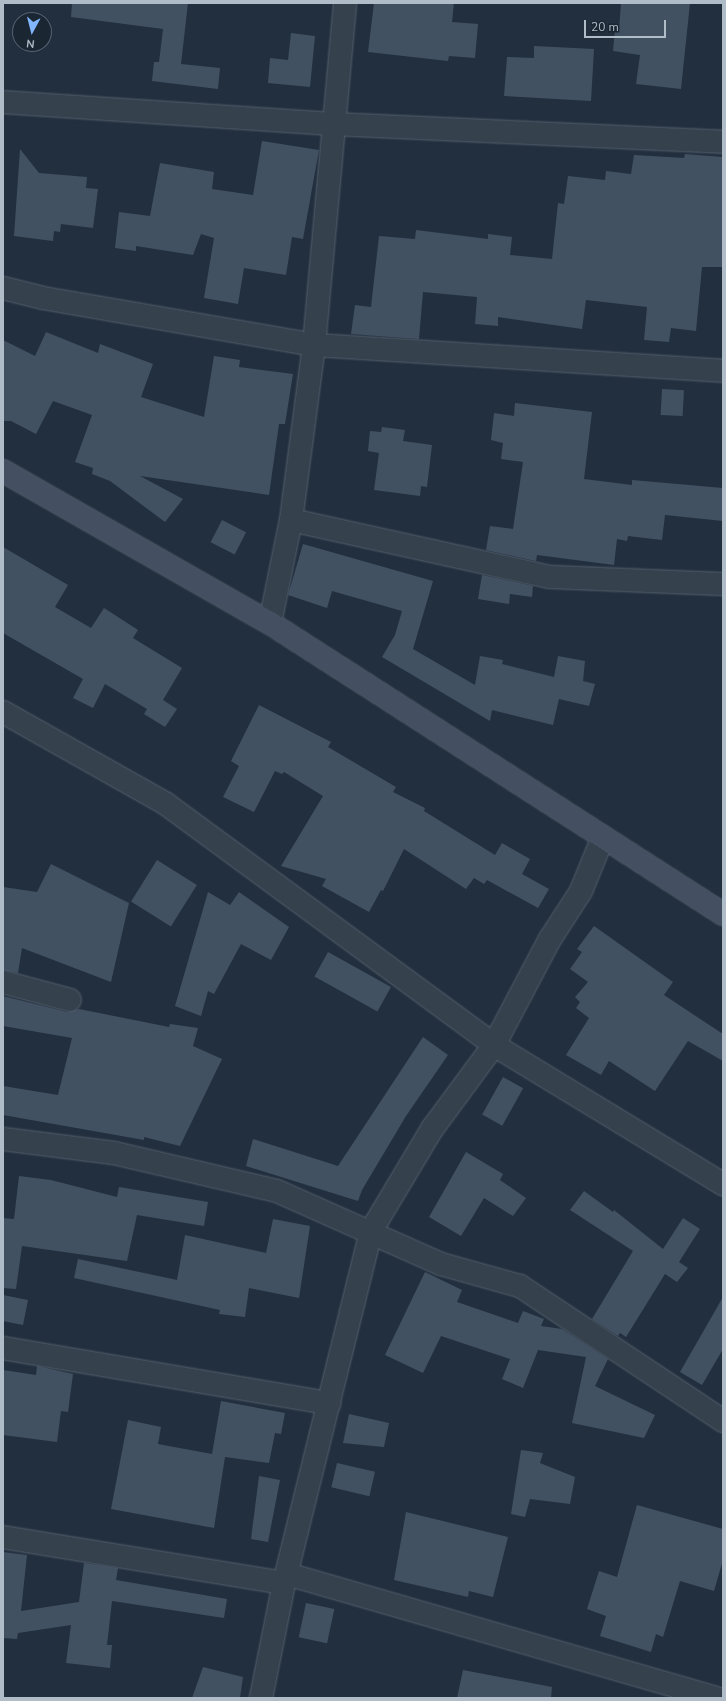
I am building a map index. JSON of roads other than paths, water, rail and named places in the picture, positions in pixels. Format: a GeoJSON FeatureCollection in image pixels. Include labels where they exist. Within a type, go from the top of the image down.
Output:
{"type":"FeatureCollection","features":[{"type":"Feature","properties":{"kind":"main road"},"geometry":{"type":"LineString","coordinates":[[3,471],[270,623],[723,914]]}},
{"type":"Feature","properties":{"kind":"street"},"geometry":{"type":"LineString","coordinates":[[270,623],[291,520],[314,345],[345,3]]}},
{"type":"Feature","properties":{"kind":"street"},"geometry":{"type":"LineString","coordinates":[[3,102],[333,124],[723,142]]}},
{"type":"Feature","properties":{"kind":"street"},"geometry":{"type":"LineString","coordinates":[[3,288],[43,298],[314,345],[723,371]]}},
{"type":"Feature","properties":{"kind":"street"},"geometry":{"type":"LineString","coordinates":[[291,520],[550,578],[723,584]]}},
{"type":"Feature","properties":{"kind":"street"},"geometry":{"type":"LineString","coordinates":[[3,712],[166,804],[494,1045],[723,1184]]}},
{"type":"Feature","properties":{"kind":"street"},"geometry":{"type":"LineString","coordinates":[[262,1698],[286,1579],[328,1403],[372,1231],[432,1129],[494,1045],[550,939],[581,891],[603,838]]}},
{"type":"Feature","properties":{"kind":"street"},"geometry":{"type":"LineString","coordinates":[[3,982],[70,1000]]}},
{"type":"Feature","properties":{"kind":"street"},"geometry":{"type":"LineString","coordinates":[[3,1139],[114,1153],[276,1191],[372,1231],[441,1264],[520,1286],[723,1421]]}},
{"type":"Feature","properties":{"kind":"street"},"geometry":{"type":"LineString","coordinates":[[3,1348],[328,1403]]}},
{"type":"Feature","properties":{"kind":"street"},"geometry":{"type":"LineString","coordinates":[[3,1537],[286,1579],[716,1698]]}}]}
